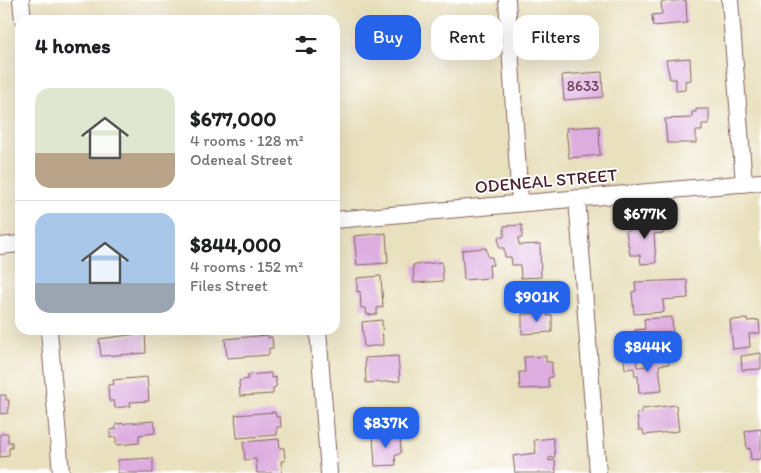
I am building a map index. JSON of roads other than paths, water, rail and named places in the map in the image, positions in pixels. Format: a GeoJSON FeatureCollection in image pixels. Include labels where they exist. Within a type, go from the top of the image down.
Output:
{"type":"FeatureCollection","features":[{"type":"Feature","properties":{"kind":"street"},"geometry":{"type":"LineString","coordinates":[[21,0],[22,15]]}},
{"type":"Feature","properties":{"kind":"street"},"geometry":{"type":"LineString","coordinates":[[507,0],[520,203]]}},
{"type":"Feature","properties":{"kind":"street"},"geometry":{"type":"LineString","coordinates":[[730,0],[744,184]]}},
{"type":"Feature","properties":{"kind":"street","name":"ODENEAL STREET"},"geometry":{"type":"LineString","coordinates":[[340,220],[761,182]]}},
{"type":"Feature","properties":{"kind":"street"},"geometry":{"type":"LineString","coordinates":[[577,198],[598,473]]}},
{"type":"Feature","properties":{"kind":"street"},"geometry":{"type":"LineString","coordinates":[[0,246],[15,244]]}},
{"type":"Feature","properties":{"kind":"street"},"geometry":{"type":"LineString","coordinates":[[49,335],[61,473]]}},
{"type":"Feature","properties":{"kind":"street"},"geometry":{"type":"LineString","coordinates":[[318,335],[329,473]]}}]}
